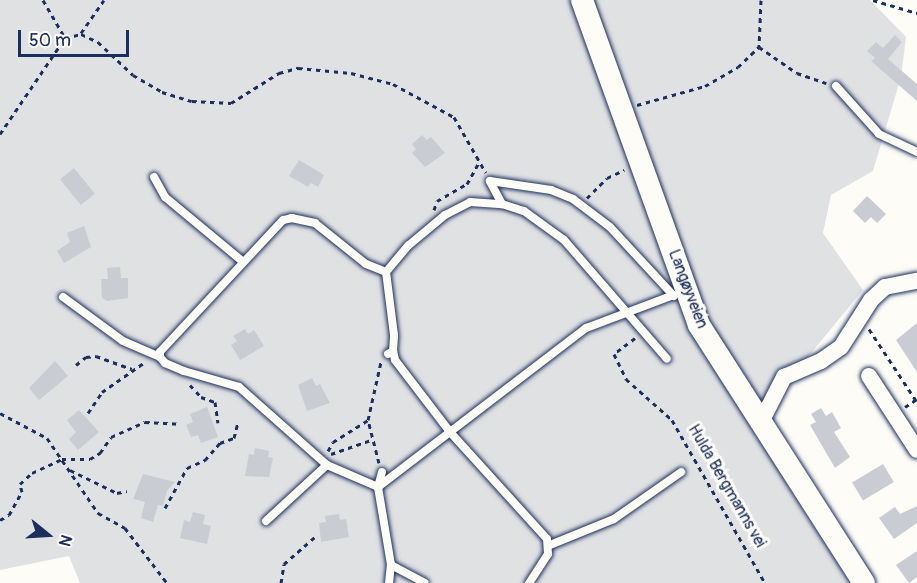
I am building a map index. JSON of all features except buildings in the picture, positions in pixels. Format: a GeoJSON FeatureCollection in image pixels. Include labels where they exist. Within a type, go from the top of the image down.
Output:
{"type":"FeatureCollection","features":[{"type":"Feature","properties":{"kind":"main road","name":"Langøyveien"},"geometry":{"type":"LineString","coordinates":[[582,0],[639,157],[679,295],[864,583]]}},
{"type":"Feature","properties":{"kind":"street"},"geometry":{"type":"LineString","coordinates":[[761,422],[784,377],[821,361],[841,347],[871,300],[885,287],[917,281]]}},
{"type":"Feature","properties":{"kind":"street"},"geometry":{"type":"LineString","coordinates":[[869,376],[917,450]]}},
{"type":"Feature","properties":{"kind":"lane"},"geometry":{"type":"LineString","coordinates":[[836,86],[879,134],[917,152]]}},
{"type":"Feature","properties":{"kind":"lane"},"geometry":{"type":"LineString","coordinates":[[154,177],[165,197],[242,261]]}},
{"type":"Feature","properties":{"kind":"lane"},"geometry":{"type":"LineString","coordinates":[[378,487],[586,328],[627,311],[679,295],[610,227],[580,204],[551,190],[490,181],[502,204]]}},
{"type":"Feature","properties":{"kind":"lane"},"geometry":{"type":"LineString","coordinates":[[529,583],[550,545],[450,432],[390,352],[386,272],[427,228],[470,202],[502,204],[525,211],[564,240],[668,359]]}},
{"type":"Feature","properties":{"kind":"lane"},"geometry":{"type":"LineString","coordinates":[[155,356],[269,231],[283,220],[292,218],[315,224],[366,264],[386,272]]}},
{"type":"Feature","properties":{"kind":"lane"},"geometry":{"type":"LineString","coordinates":[[63,297],[165,363],[239,387],[324,462],[378,487]]}},
{"type":"Feature","properties":{"kind":"lane"},"geometry":{"type":"LineString","coordinates":[[266,521],[324,462]]}},
{"type":"Feature","properties":{"kind":"lane"},"geometry":{"type":"LineString","coordinates":[[382,472],[378,487],[391,565],[389,583]]}},
{"type":"Feature","properties":{"kind":"lane","name":"Hulda Bergmanns vei"},"geometry":{"type":"LineString","coordinates":[[550,545],[614,519],[681,472]]}},
{"type":"Feature","properties":{"kind":"lane"},"geometry":{"type":"LineString","coordinates":[[391,565],[425,583]]}},
{"type":"Feature","properties":{"kind":"path"},"geometry":{"type":"LineString","coordinates":[[43,0],[65,38]]}},
{"type":"Feature","properties":{"kind":"path"},"geometry":{"type":"LineString","coordinates":[[81,34],[104,0]]}},
{"type":"Feature","properties":{"kind":"path"},"geometry":{"type":"LineString","coordinates":[[621,109],[705,86],[738,67],[759,47],[761,0]]}},
{"type":"Feature","properties":{"kind":"path"},"geometry":{"type":"LineString","coordinates":[[873,0],[917,13]]}},
{"type":"Feature","properties":{"kind":"path"},"geometry":{"type":"LineString","coordinates":[[0,134],[65,38],[81,34],[98,42],[133,75],[162,92],[192,101],[231,104],[279,73],[298,68],[351,73],[393,84],[454,117],[480,161],[467,184],[437,201],[427,228]]}},
{"type":"Feature","properties":{"kind":"path"},"geometry":{"type":"LineString","coordinates":[[759,47],[797,74],[836,86]]}},
{"type":"Feature","properties":{"kind":"path"},"geometry":{"type":"LineString","coordinates":[[580,204],[607,178],[625,170],[639,157]]}},
{"type":"Feature","properties":{"kind":"path"},"geometry":{"type":"LineString","coordinates":[[872,330],[917,402]]}},
{"type":"Feature","properties":{"kind":"path","name":"Hulda Bergmanns vei"},"geometry":{"type":"LineString","coordinates":[[643,331],[614,354],[626,379],[672,420],[765,583]]}},
{"type":"Feature","properties":{"kind":"path"},"geometry":{"type":"LineString","coordinates":[[382,472],[371,440],[368,420],[381,361],[390,352]]}},
{"type":"Feature","properties":{"kind":"path"},"geometry":{"type":"LineString","coordinates":[[76,365],[86,357],[96,356],[134,369]]}},
{"type":"Feature","properties":{"kind":"path"},"geometry":{"type":"LineString","coordinates":[[88,413],[102,392],[155,356]]}},
{"type":"Feature","properties":{"kind":"path"},"geometry":{"type":"LineString","coordinates":[[184,371],[193,389],[215,402],[218,423]]}},
{"type":"Feature","properties":{"kind":"path"},"geometry":{"type":"LineString","coordinates":[[0,413],[47,438],[98,513],[125,528],[167,583]]}},
{"type":"Feature","properties":{"kind":"path"},"geometry":{"type":"LineString","coordinates":[[324,462],[333,442],[368,420]]}},
{"type":"Feature","properties":{"kind":"path"},"geometry":{"type":"LineString","coordinates":[[0,520],[9,515],[19,500],[20,484],[32,473],[62,459],[90,459],[100,453],[111,436],[145,422],[179,424]]}},
{"type":"Feature","properties":{"kind":"path"},"geometry":{"type":"LineString","coordinates":[[165,508],[187,468],[205,460],[220,443],[234,438],[238,422]]}},
{"type":"Feature","properties":{"kind":"path"},"geometry":{"type":"LineString","coordinates":[[324,462],[351,444],[371,440]]}},
{"type":"Feature","properties":{"kind":"path"},"geometry":{"type":"LineString","coordinates":[[69,470],[117,493],[127,491]]}},
{"type":"Feature","properties":{"kind":"path"},"geometry":{"type":"LineString","coordinates":[[281,583],[284,564],[316,536]]}},
{"type":"Feature","properties":{"kind":"shaded area"},"geometry":{"type":"Polygon","coordinates":[[[0,0],[870,0],[906,37],[901,77],[873,171],[831,195],[823,233],[863,290],[779,392],[762,439],[852,583],[80,583],[69,556],[0,570],[0,0]]]}}]}
